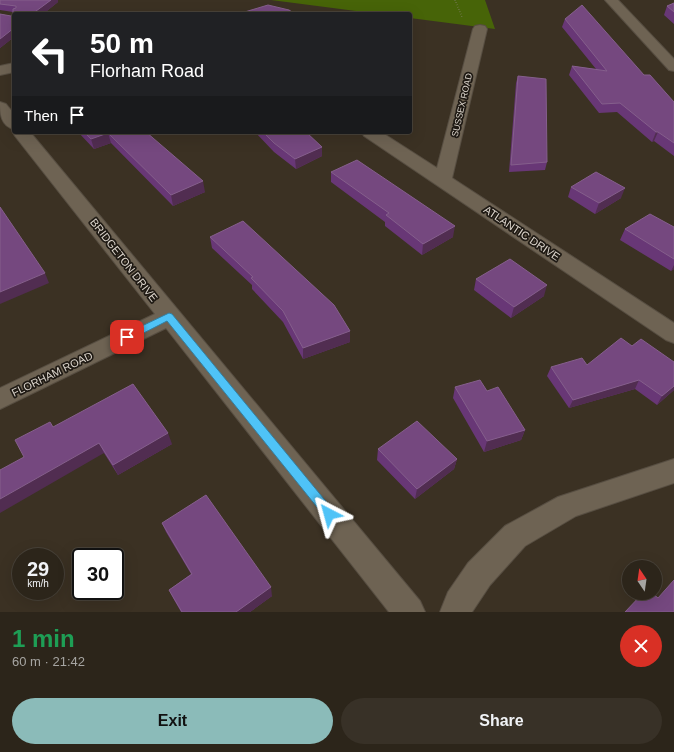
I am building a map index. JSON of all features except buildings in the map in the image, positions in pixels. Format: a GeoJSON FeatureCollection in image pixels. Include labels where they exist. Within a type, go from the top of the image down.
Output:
{"type":"FeatureCollection","features":[{"type":"Feature","properties":{"kind":"street"},"geometry":{"type":"LineString","coordinates":[[611,0],[674,67]]}},
{"type":"Feature","properties":{"kind":"street","name":"SUSSEX ROAD"},"geometry":{"type":"LineString","coordinates":[[442,180],[451,150],[480,29]]}},
{"type":"Feature","properties":{"kind":"street"},"geometry":{"type":"LineString","coordinates":[[0,71],[12,68]]}},
{"type":"Feature","properties":{"kind":"street"},"geometry":{"type":"LineString","coordinates":[[0,107],[12,122]]}},
{"type":"Feature","properties":{"kind":"street","name":"BRIDGETON DRIVE"},"geometry":{"type":"LineString","coordinates":[[23,134],[409,612]]}},
{"type":"Feature","properties":{"kind":"street","name":"ATLANTIC DRIVE"},"geometry":{"type":"LineString","coordinates":[[373,134],[674,334]]}},
{"type":"Feature","properties":{"kind":"street","name":"FLORHAM ROAD"},"geometry":{"type":"LineString","coordinates":[[0,400],[169,317]]}},
{"type":"Feature","properties":{"kind":"street"},"geometry":{"type":"LineString","coordinates":[[456,612],[459,603],[479,574],[515,536],[568,506],[674,471]]}},
{"type":"Feature","properties":{"kind":"green space"},"geometry":{"type":"Polygon","coordinates":[[[271,0],[485,0],[495,29],[412,18],[412,12],[364,12],[271,0]]]}},
{"type":"Feature","properties":{"kind":"route"},"geometry":{"type":"LineString","coordinates":[[127,337],[169,317],[329,514]]}}]}
